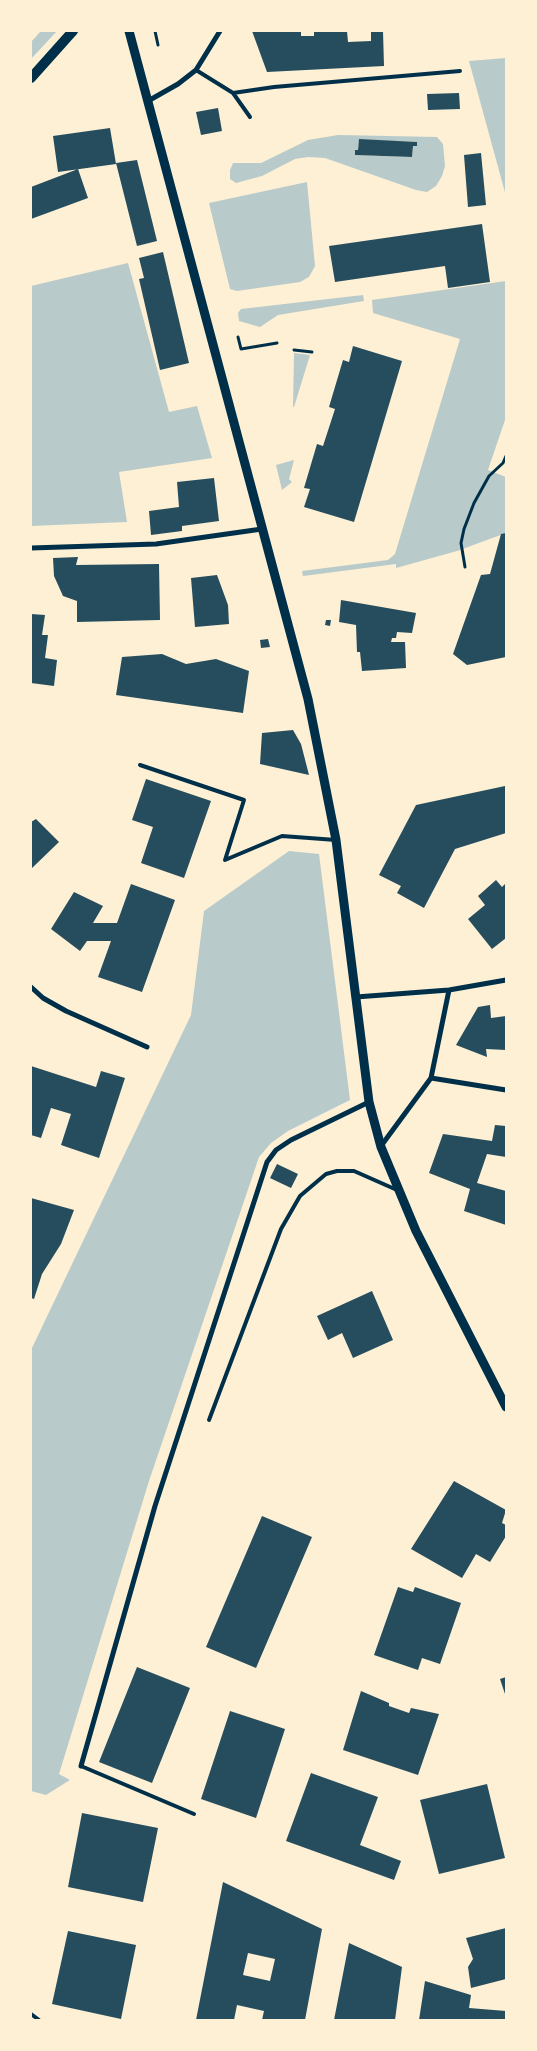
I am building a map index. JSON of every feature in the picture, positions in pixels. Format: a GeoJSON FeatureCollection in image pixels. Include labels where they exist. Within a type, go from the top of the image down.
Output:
{"type":"FeatureCollection","features":[{"type":"Feature","properties":{"kind":"main road"},"geometry":{"type":"LineString","coordinates":[[31,78],[73,31]]}},
{"type":"Feature","properties":{"kind":"street"},"geometry":{"type":"LineString","coordinates":[[129,31],[308,699],[336,840],[369,1102],[381,1147],[397,1190],[438,1276],[506,1407]]}},
{"type":"Feature","properties":{"kind":"street"},"geometry":{"type":"LineString","coordinates":[[148,101],[178,84],[196,70],[220,31]]}},
{"type":"Feature","properties":{"kind":"street"},"geometry":{"type":"LineString","coordinates":[[31,548],[156,544],[262,528]]}},
{"type":"Feature","properties":{"kind":"street"},"geometry":{"type":"LineString","coordinates":[[356,998],[449,990],[506,980]]}},
{"type":"Feature","properties":{"kind":"street"},"geometry":{"type":"LineString","coordinates":[[31,987],[43,998],[66,1011],[147,1047]]}},
{"type":"Feature","properties":{"kind":"street"},"geometry":{"type":"LineString","coordinates":[[381,1147],[431,1078],[449,990]]}},
{"type":"Feature","properties":{"kind":"street"},"geometry":{"type":"LineString","coordinates":[[431,1078],[506,1090]]}},
{"type":"Feature","properties":{"kind":"street"},"geometry":{"type":"LineString","coordinates":[[81,1766],[155,1506],[267,1162],[276,1150],[291,1140],[369,1102]]}},
{"type":"Feature","properties":{"kind":"lane"},"geometry":{"type":"LineString","coordinates":[[196,70],[233,93],[250,117]]}},
{"type":"Feature","properties":{"kind":"lane"},"geometry":{"type":"LineString","coordinates":[[233,93],[274,87],[460,71]]}},
{"type":"Feature","properties":{"kind":"lane"},"geometry":{"type":"LineString","coordinates":[[140,765],[244,800],[225,860],[282,836],[336,840]]}},
{"type":"Feature","properties":{"kind":"lane"},"geometry":{"type":"LineString","coordinates":[[209,1420],[281,1229],[300,1196],[326,1174],[337,1171],[354,1171],[397,1190]]}},
{"type":"Feature","properties":{"kind":"lane"},"geometry":{"type":"LineString","coordinates":[[81,1766],[194,1814]]}},
{"type":"Feature","properties":{"kind":"lane"},"geometry":{"type":"LineString","coordinates":[[31,2014],[39,2020]]}},
{"type":"Feature","properties":{"kind":"path"},"geometry":{"type":"LineString","coordinates":[[155,31],[158,45]]}},
{"type":"Feature","properties":{"kind":"path"},"geometry":{"type":"LineString","coordinates":[[238,337],[241,349],[276,343]]}},
{"type":"Feature","properties":{"kind":"path"},"geometry":{"type":"LineString","coordinates":[[294,350],[312,352]]}},
{"type":"Feature","properties":{"kind":"path"},"geometry":{"type":"LineString","coordinates":[[465,567],[461,543],[464,528],[474,503],[489,476],[504,464],[506,456]]}},
{"type":"Feature","properties":{"kind":"shaded area"},"geometry":{"type":"Polygon","coordinates":[[[41,31],[57,31],[31,59],[31,42],[41,31]]]}},
{"type":"Feature","properties":{"kind":"shaded area"},"geometry":{"type":"Polygon","coordinates":[[[506,58],[506,196],[469,61],[506,58]]]}},
{"type":"Feature","properties":{"kind":"shaded area"},"geometry":{"type":"Polygon","coordinates":[[[338,135],[437,137],[443,144],[445,166],[436,186],[427,192],[416,190],[325,158],[308,157],[295,159],[262,176],[236,183],[230,179],[230,170],[233,163],[261,163],[308,140],[338,135]],[[359,140],[358,150],[355,150],[355,155],[412,157],[413,146],[417,146],[417,142],[359,140]]]}},
{"type":"Feature","properties":{"kind":"shaded area"},"geometry":{"type":"Polygon","coordinates":[[[307,182],[315,266],[309,277],[300,282],[237,291],[230,289],[209,203],[307,182]]]}},
{"type":"Feature","properties":{"kind":"shaded area"},"geometry":{"type":"Polygon","coordinates":[[[128,263],[169,412],[197,406],[212,458],[119,472],[127,522],[31,526],[31,286],[128,263]]]}},
{"type":"Feature","properties":{"kind":"shaded area"},"geometry":{"type":"Polygon","coordinates":[[[506,281],[506,417],[488,470],[506,477],[506,533],[457,551],[396,568],[396,564],[303,576],[302,571],[388,560],[395,554],[460,339],[373,313],[372,300],[506,281]]]}},
{"type":"Feature","properties":{"kind":"shaded area"},"geometry":{"type":"Polygon","coordinates":[[[363,295],[364,301],[278,315],[260,327],[239,321],[238,313],[241,309],[363,295]]]}},
{"type":"Feature","properties":{"kind":"shaded area"},"geometry":{"type":"Polygon","coordinates":[[[294,353],[310,355],[293,407],[294,353]]]}},
{"type":"Feature","properties":{"kind":"shaded area"},"geometry":{"type":"Polygon","coordinates":[[[294,460],[289,479],[292,482],[282,490],[276,465],[294,460]]]}},
{"type":"Feature","properties":{"kind":"shaded area"},"geometry":{"type":"Polygon","coordinates":[[[289,851],[319,854],[350,1100],[288,1131],[271,1143],[259,1157],[149,1481],[59,1774],[70,1780],[46,1795],[31,1791],[31,1350],[191,1015],[204,911],[289,851]]]}},
{"type":"Feature","properties":{"kind":"building"},"geometry":{"type":"Polygon","coordinates":[[[252,31],[301,31],[301,36],[314,36],[314,31],[347,31],[348,42],[371,41],[371,31],[383,31],[384,66],[267,72],[252,31]]]}},
{"type":"Feature","properties":{"kind":"building"},"geometry":{"type":"Polygon","coordinates":[[[459,93],[460,109],[428,110],[427,94],[459,93]]]}},
{"type":"Feature","properties":{"kind":"building"},"geometry":{"type":"Polygon","coordinates":[[[218,108],[222,131],[201,135],[196,112],[218,108]]]}},
{"type":"Feature","properties":{"kind":"building"},"geometry":{"type":"Polygon","coordinates":[[[110,128],[116,164],[58,172],[53,136],[110,128]]]}},
{"type":"Feature","properties":{"kind":"building"},"geometry":{"type":"Polygon","coordinates":[[[359,139],[417,142],[417,146],[413,146],[412,157],[355,155],[355,150],[358,150],[359,139]]]}},
{"type":"Feature","properties":{"kind":"building"},"geometry":{"type":"Polygon","coordinates":[[[481,153],[486,205],[468,207],[464,155],[481,153]]]}},
{"type":"Feature","properties":{"kind":"building"},"geometry":{"type":"Polygon","coordinates":[[[137,160],[157,241],[137,246],[116,163],[137,160]]]}},
{"type":"Feature","properties":{"kind":"building"},"geometry":{"type":"Polygon","coordinates":[[[78,169],[88,198],[31,219],[31,187],[78,169]]]}},
{"type":"Feature","properties":{"kind":"building"},"geometry":{"type":"Polygon","coordinates":[[[482,224],[490,282],[448,288],[445,266],[335,282],[329,246],[482,224]]]}},
{"type":"Feature","properties":{"kind":"building"},"geometry":{"type":"Polygon","coordinates":[[[163,252],[189,363],[160,370],[139,279],[144,278],[139,258],[163,252]]]}},
{"type":"Feature","properties":{"kind":"building"},"geometry":{"type":"Polygon","coordinates":[[[353,346],[402,361],[354,522],[304,507],[310,489],[304,488],[317,444],[323,446],[335,409],[329,407],[343,360],[349,362],[353,346]]]}},
{"type":"Feature","properties":{"kind":"building"},"geometry":{"type":"Polygon","coordinates":[[[214,478],[219,521],[182,526],[182,531],[151,535],[149,511],[179,507],[177,482],[214,478]]]}},
{"type":"Feature","properties":{"kind":"building"},"geometry":{"type":"Polygon","coordinates":[[[506,533],[506,657],[467,665],[453,654],[481,575],[490,574],[501,534],[506,533]]]}},
{"type":"Feature","properties":{"kind":"building"},"geometry":{"type":"Polygon","coordinates":[[[78,557],[76,565],[159,564],[160,620],[77,622],[77,601],[63,596],[54,576],[53,558],[78,557]]]}},
{"type":"Feature","properties":{"kind":"building"},"geometry":{"type":"Polygon","coordinates":[[[217,575],[228,605],[229,624],[195,627],[191,578],[217,575]]]}},
{"type":"Feature","properties":{"kind":"building"},"geometry":{"type":"Polygon","coordinates":[[[341,600],[416,613],[412,633],[397,632],[396,638],[392,638],[391,642],[405,642],[406,668],[362,671],[360,652],[357,652],[356,625],[339,622],[341,600]]]}},
{"type":"Feature","properties":{"kind":"building"},"geometry":{"type":"Polygon","coordinates":[[[31,614],[45,615],[42,635],[48,635],[45,658],[57,660],[54,686],[31,683],[31,614]]]}},
{"type":"Feature","properties":{"kind":"building"},"geometry":{"type":"Polygon","coordinates":[[[326,620],[331,620],[330,626],[325,625],[326,620]]]}},
{"type":"Feature","properties":{"kind":"building"},"geometry":{"type":"Polygon","coordinates":[[[268,639],[270,647],[261,648],[260,640],[268,639]]]}},
{"type":"Feature","properties":{"kind":"building"},"geometry":{"type":"Polygon","coordinates":[[[162,654],[186,664],[216,659],[249,671],[243,713],[116,695],[122,657],[162,654]]]}},
{"type":"Feature","properties":{"kind":"building"},"geometry":{"type":"Polygon","coordinates":[[[293,730],[301,744],[309,775],[260,764],[262,733],[293,730]]]}},
{"type":"Feature","properties":{"kind":"building"},"geometry":{"type":"Polygon","coordinates":[[[146,779],[211,801],[184,878],[141,863],[153,827],[132,820],[146,779]]]}},
{"type":"Feature","properties":{"kind":"building"},"geometry":{"type":"Polygon","coordinates":[[[505,786],[506,833],[455,849],[424,908],[397,893],[401,886],[379,875],[416,805],[505,786]]]}},
{"type":"Feature","properties":{"kind":"building"},"geometry":{"type":"Polygon","coordinates":[[[36,819],[59,842],[31,869],[31,822],[36,819]]]}},
{"type":"Feature","properties":{"kind":"building"},"geometry":{"type":"Polygon","coordinates":[[[496,880],[502,887],[506,883],[506,938],[492,949],[468,919],[485,905],[478,896],[496,880]]]}},
{"type":"Feature","properties":{"kind":"building"},"geometry":{"type":"Polygon","coordinates":[[[131,884],[175,900],[142,992],[98,977],[111,941],[87,941],[80,951],[51,929],[74,892],[103,906],[93,923],[117,923],[131,884]]]}},
{"type":"Feature","properties":{"kind":"building"},"geometry":{"type":"Polygon","coordinates":[[[490,1005],[491,1018],[506,1016],[506,1050],[486,1049],[487,1057],[456,1045],[478,1007],[490,1005]]]}},
{"type":"Feature","properties":{"kind":"building"},"geometry":{"type":"Polygon","coordinates":[[[31,1066],[96,1087],[101,1071],[125,1078],[99,1158],[61,1145],[71,1114],[51,1108],[41,1138],[31,1135],[31,1066]]]}},
{"type":"Feature","properties":{"kind":"building"},"geometry":{"type":"Polygon","coordinates":[[[495,1125],[506,1126],[506,1157],[487,1154],[477,1183],[506,1191],[506,1225],[464,1211],[470,1189],[429,1173],[443,1134],[492,1141],[495,1125]]]}},
{"type":"Feature","properties":{"kind":"building"},"geometry":{"type":"Polygon","coordinates":[[[277,1164],[298,1174],[291,1188],[270,1178],[277,1164]]]}},
{"type":"Feature","properties":{"kind":"building"},"geometry":{"type":"Polygon","coordinates":[[[31,1198],[74,1210],[61,1244],[42,1274],[34,1299],[31,1298],[31,1198]]]}},
{"type":"Feature","properties":{"kind":"building"},"geometry":{"type":"Polygon","coordinates":[[[372,1291],[393,1340],[353,1358],[342,1333],[328,1340],[317,1316],[372,1291]]]}},
{"type":"Feature","properties":{"kind":"building"},"geometry":{"type":"Polygon","coordinates":[[[454,1481],[506,1510],[502,1523],[506,1525],[506,1536],[490,1562],[476,1554],[462,1578],[411,1549],[454,1481]]]}},
{"type":"Feature","properties":{"kind":"building"},"geometry":{"type":"Polygon","coordinates":[[[262,1516],[312,1537],[256,1668],[206,1647],[262,1516]]]}},
{"type":"Feature","properties":{"kind":"building"},"geometry":{"type":"Polygon","coordinates":[[[398,1587],[413,1592],[415,1587],[461,1603],[440,1664],[422,1658],[418,1670],[374,1655],[398,1587]]]}},
{"type":"Feature","properties":{"kind":"building"},"geometry":{"type":"Polygon","coordinates":[[[137,1667],[190,1688],[152,1783],[99,1762],[137,1667]]]}},
{"type":"Feature","properties":{"kind":"building"},"geometry":{"type":"Polygon","coordinates":[[[506,1677],[506,1694],[505,1694],[500,1679],[506,1677]]]}},
{"type":"Feature","properties":{"kind":"building"},"geometry":{"type":"Polygon","coordinates":[[[361,1691],[389,1703],[389,1706],[409,1713],[411,1708],[439,1714],[418,1775],[343,1750],[361,1691]]]}},
{"type":"Feature","properties":{"kind":"building"},"geometry":{"type":"Polygon","coordinates":[[[230,1711],[285,1729],[256,1818],[201,1799],[230,1711]]]}},
{"type":"Feature","properties":{"kind":"building"},"geometry":{"type":"Polygon","coordinates":[[[311,1773],[378,1797],[360,1845],[401,1861],[394,1880],[286,1841],[311,1773]]]}},
{"type":"Feature","properties":{"kind":"building"},"geometry":{"type":"Polygon","coordinates":[[[487,1784],[505,1858],[439,1874],[420,1800],[487,1784]]]}},
{"type":"Feature","properties":{"kind":"building"},"geometry":{"type":"Polygon","coordinates":[[[82,1813],[158,1828],[143,1902],[68,1887],[82,1813]]]}},
{"type":"Feature","properties":{"kind":"building"},"geometry":{"type":"Polygon","coordinates":[[[223,1882],[322,1929],[305,2020],[262,2020],[264,2011],[237,2005],[234,2020],[196,2020],[223,1882]],[[248,1953],[243,1975],[270,1981],[275,1959],[248,1953]]]}},
{"type":"Feature","properties":{"kind":"building"},"geometry":{"type":"Polygon","coordinates":[[[506,1928],[506,1979],[471,1988],[468,1967],[473,1959],[466,1938],[506,1928]]]}},
{"type":"Feature","properties":{"kind":"building"},"geometry":{"type":"Polygon","coordinates":[[[68,1931],[136,1945],[121,2019],[52,2004],[68,1931]]]}},
{"type":"Feature","properties":{"kind":"building"},"geometry":{"type":"Polygon","coordinates":[[[349,1943],[402,1967],[395,2020],[334,2020],[349,1943]]]}},
{"type":"Feature","properties":{"kind":"building"},"geometry":{"type":"Polygon","coordinates":[[[425,1981],[471,1995],[469,2008],[506,2011],[506,2020],[419,2020],[425,1981]]]}}]}
